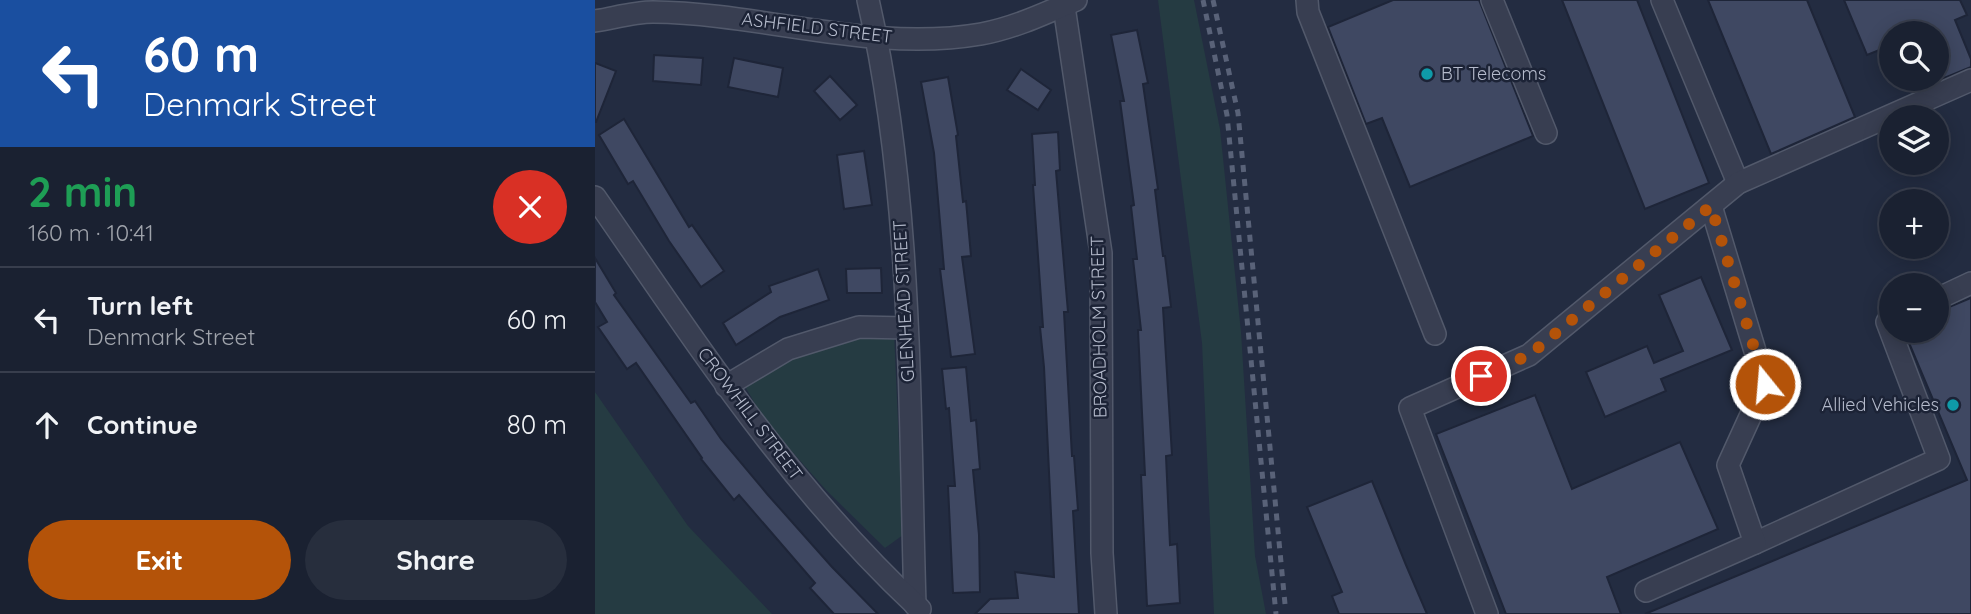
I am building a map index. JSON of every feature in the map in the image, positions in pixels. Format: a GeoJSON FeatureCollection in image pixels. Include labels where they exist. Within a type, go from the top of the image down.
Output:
{"type":"FeatureCollection","features":[{"type":"Feature","properties":{"kind":"street","name":"GLENHEAD STREET"},"geometry":{"type":"LineString","coordinates":[[868,0],[877,38],[895,158],[907,328],[920,609]]}},
{"type":"Feature","properties":{"kind":"street"},"geometry":{"type":"LineString","coordinates":[[1307,0],[1308,12],[1435,334]]}},
{"type":"Feature","properties":{"kind":"street"},"geometry":{"type":"LineString","coordinates":[[1492,0],[1546,133]]}},
{"type":"Feature","properties":{"kind":"street"},"geometry":{"type":"LineString","coordinates":[[1662,0],[1738,183]]}},
{"type":"Feature","properties":{"kind":"street","name":"ASHFIELD STREET"},"geometry":{"type":"LineString","coordinates":[[595,21],[650,6],[877,38],[949,37],[983,34],[1028,20],[1068,2]]}},
{"type":"Feature","properties":{"kind":"street","name":"BROADHOLM STREET"},"geometry":{"type":"LineString","coordinates":[[1068,2],[1101,253],[1102,553],[1106,614]]}},
{"type":"Feature","properties":{"kind":"street"},"geometry":{"type":"LineString","coordinates":[[1487,614],[1410,408],[1529,355],[1738,183],[1971,80]]}},
{"type":"Feature","properties":{"kind":"street","name":"CROWHILL STREET"},"geometry":{"type":"LineString","coordinates":[[595,197],[726,386],[815,501],[920,609]]}},
{"type":"Feature","properties":{"kind":"street"},"geometry":{"type":"LineString","coordinates":[[1711,206],[1765,384],[1728,465],[1755,543]]}},
{"type":"Feature","properties":{"kind":"street"},"geometry":{"type":"LineString","coordinates":[[1949,293],[1971,283]]}},
{"type":"Feature","properties":{"kind":"street"},"geometry":{"type":"LineString","coordinates":[[726,386],[787,349],[859,327],[907,328]]}},
{"type":"Feature","properties":{"kind":"street"},"geometry":{"type":"LineString","coordinates":[[1646,591],[1939,459],[1895,343]]}},
{"type":"Feature","properties":{"kind":"shaded area"},"geometry":{"type":"Polygon","coordinates":[[[1158,0],[1194,0],[1220,129],[1241,332],[1255,556],[1266,614],[1214,614],[1202,343],[1158,0]]]}},
{"type":"Feature","properties":{"kind":"shaded area"},"geometry":{"type":"Polygon","coordinates":[[[894,332],[903,535],[885,548],[826,490],[765,421],[743,383],[786,354],[848,336],[894,332]]]}},
{"type":"Feature","properties":{"kind":"shaded area"},"geometry":{"type":"Polygon","coordinates":[[[595,392],[688,526],[772,614],[595,614],[595,392]]]}},
{"type":"Feature","properties":{"kind":"building","name":"BT Telecoms"},"geometry":{"type":"Polygon","coordinates":[[[1393,0],[1479,0],[1533,136],[1410,187],[1382,118],[1366,124],[1328,27],[1393,0]]]}},
{"type":"Feature","properties":{"kind":"building"},"geometry":{"type":"Polygon","coordinates":[[[1562,0],[1637,0],[1709,183],[1645,209],[1562,0]]]}},
{"type":"Feature","properties":{"kind":"building"},"geometry":{"type":"Polygon","coordinates":[[[1708,0],[1807,0],[1855,117],[1771,154],[1708,0]]]}},
{"type":"Feature","properties":{"kind":"building"},"geometry":{"type":"Polygon","coordinates":[[[1844,0],[1960,0],[1967,15],[1955,20],[1971,59],[1971,67],[1949,76],[1949,21],[1879,21],[1879,50],[1867,55],[1844,0]]]}},
{"type":"Feature","properties":{"kind":"building"},"geometry":{"type":"Polygon","coordinates":[[[1137,30],[1148,83],[1143,84],[1171,307],[1163,308],[1172,455],[1166,456],[1170,545],[1177,544],[1180,603],[1147,606],[1141,475],[1145,475],[1138,330],[1141,330],[1133,259],[1137,259],[1131,206],[1134,205],[1120,101],[1124,101],[1111,35],[1137,30]]]}},
{"type":"Feature","properties":{"kind":"building"},"geometry":{"type":"Polygon","coordinates":[[[654,55],[703,58],[701,85],[653,81],[654,55]]]}},
{"type":"Feature","properties":{"kind":"building"},"geometry":{"type":"Polygon","coordinates":[[[734,58],[783,68],[778,97],[728,87],[734,58]]]}},
{"type":"Feature","properties":{"kind":"building"},"geometry":{"type":"Polygon","coordinates":[[[595,63],[616,71],[596,122],[595,122],[595,63]]]}},
{"type":"Feature","properties":{"kind":"building"},"geometry":{"type":"Polygon","coordinates":[[[1021,69],[1051,90],[1038,110],[1007,90],[1021,69]]]}},
{"type":"Feature","properties":{"kind":"building"},"geometry":{"type":"Polygon","coordinates":[[[830,76],[857,105],[840,120],[814,91],[830,76]]]}},
{"type":"Feature","properties":{"kind":"building"},"geometry":{"type":"Polygon","coordinates":[[[948,77],[958,135],[963,202],[966,201],[971,256],[962,257],[975,354],[951,357],[940,269],[944,269],[934,153],[921,82],[948,77]]]}},
{"type":"Feature","properties":{"kind":"building"},"geometry":{"type":"Polygon","coordinates":[[[624,119],[689,227],[692,225],[724,271],[701,287],[633,181],[628,184],[599,135],[624,119]]]}},
{"type":"Feature","properties":{"kind":"building"},"geometry":{"type":"Polygon","coordinates":[[[1058,132],[1060,170],[1056,171],[1068,312],[1064,312],[1072,456],[1078,510],[1073,511],[1079,614],[975,614],[990,599],[1018,598],[1015,572],[1054,577],[1032,134],[1058,132]]]}},
{"type":"Feature","properties":{"kind":"building"},"geometry":{"type":"Polygon","coordinates":[[[864,151],[872,205],[844,209],[837,155],[864,151]]]}},
{"type":"Feature","properties":{"kind":"building"},"geometry":{"type":"Polygon","coordinates":[[[595,258],[616,293],[614,295],[691,403],[695,401],[721,439],[768,495],[878,614],[834,614],[810,588],[815,583],[739,495],[734,500],[701,459],[636,363],[627,369],[598,327],[607,322],[595,302],[595,258]]]}},
{"type":"Feature","properties":{"kind":"building"},"geometry":{"type":"Polygon","coordinates":[[[881,268],[882,293],[847,293],[846,269],[881,268]]]}},
{"type":"Feature","properties":{"kind":"building"},"geometry":{"type":"Polygon","coordinates":[[[818,269],[829,300],[780,317],[736,345],[723,323],[771,292],[769,286],[818,269]]]}},
{"type":"Feature","properties":{"kind":"building"},"geometry":{"type":"Polygon","coordinates":[[[1701,277],[1732,350],[1661,379],[1666,391],[1605,417],[1586,372],[1647,346],[1654,363],[1683,351],[1659,295],[1701,277]]]}},
{"type":"Feature","properties":{"kind":"building"},"geometry":{"type":"Polygon","coordinates":[[[1971,298],[1971,614],[1645,614],[1967,480],[1909,343],[1949,343],[1949,307],[1971,298]]]}},
{"type":"Feature","properties":{"kind":"building"},"geometry":{"type":"Polygon","coordinates":[[[966,367],[971,421],[976,420],[980,469],[973,470],[979,535],[980,592],[953,593],[948,486],[955,486],[949,408],[946,409],[942,369],[966,367]]]}},
{"type":"Feature","properties":{"kind":"building"},"geometry":{"type":"Polygon","coordinates":[[[1535,395],[1572,489],[1680,442],[1718,529],[1607,577],[1621,614],[1506,614],[1436,434],[1535,395]]]}},
{"type":"Feature","properties":{"kind":"building"},"geometry":{"type":"Polygon","coordinates":[[[1372,481],[1427,614],[1339,614],[1332,596],[1342,592],[1307,507],[1372,481]]]}},
{"type":"Feature","properties":{"kind":"railway"},"geometry":{"type":"LineString","coordinates":[[1203,0],[1227,115],[1276,614]]}},
{"type":"Feature","properties":{"kind":"railway"},"geometry":{"type":"LineString","coordinates":[[1213,0],[1238,113],[1285,604]]}},
{"type":"Feature","properties":{"kind":"place","name":"BT Telecoms"},"geometry":{"type":"Point","coordinates":[1427,74]}},
{"type":"Feature","properties":{"kind":"place","name":"Allied Vehicles"},"geometry":{"type":"Point","coordinates":[1953,405]}},
{"type":"Feature","properties":{"kind":"route"},"geometry":{"type":"LineString","coordinates":[[1481,376],[1529,355],[1711,206],[1765,384]]}}]}
